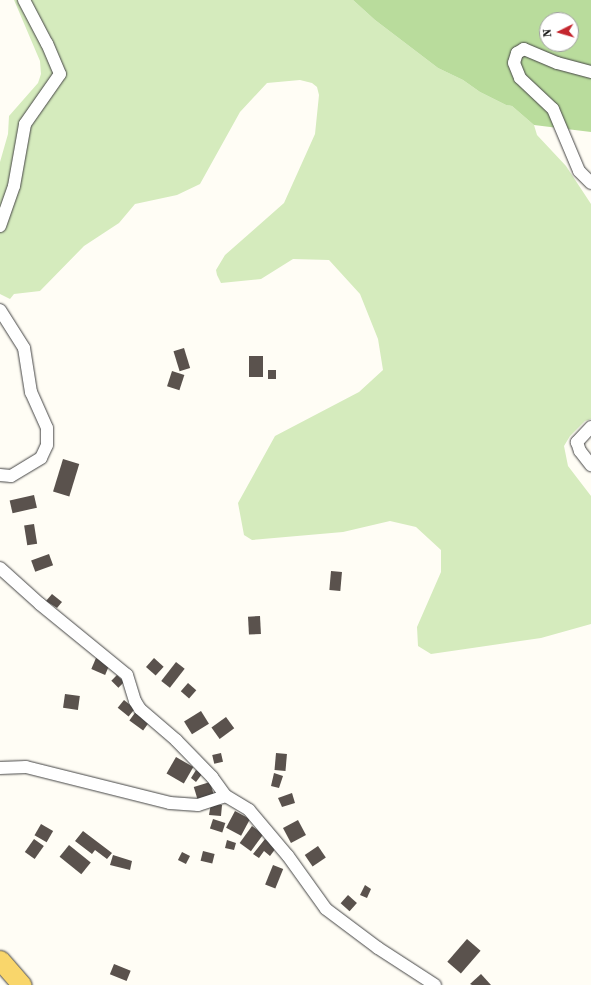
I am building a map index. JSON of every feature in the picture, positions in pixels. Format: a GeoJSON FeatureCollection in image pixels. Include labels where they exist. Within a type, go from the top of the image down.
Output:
{"type":"FeatureCollection","features":[{"type":"Feature","properties":{"kind":"main road"},"geometry":{"type":"LineString","coordinates":[[0,960],[22,985]]}},
{"type":"Feature","properties":{"kind":"street"},"geometry":{"type":"LineString","coordinates":[[0,226],[14,186],[25,124],[60,74],[48,44],[24,0]]}},
{"type":"Feature","properties":{"kind":"street"},"geometry":{"type":"LineString","coordinates":[[591,72],[557,64],[524,50],[516,53],[514,63],[520,78],[553,109],[579,171],[591,182]]}},
{"type":"Feature","properties":{"kind":"street"},"geometry":{"type":"LineString","coordinates":[[0,310],[24,348],[31,392],[47,428],[47,445],[41,458],[11,476],[0,475]]}},
{"type":"Feature","properties":{"kind":"street"},"geometry":{"type":"LineString","coordinates":[[591,427],[577,442],[580,451],[591,465]]}},
{"type":"Feature","properties":{"kind":"street"},"geometry":{"type":"LineString","coordinates":[[0,568],[40,604],[127,675],[135,700],[140,709],[176,740],[212,777],[226,796],[249,810],[288,856],[326,909],[378,948],[435,985]]}},
{"type":"Feature","properties":{"kind":"street"},"geometry":{"type":"LineString","coordinates":[[0,768],[26,767],[170,803],[198,805],[226,796]]}},
{"type":"Feature","properties":{"kind":"green space"},"geometry":{"type":"Polygon","coordinates":[[[14,0],[353,0],[375,20],[438,68],[463,80],[480,92],[506,105],[512,106],[534,125],[537,135],[566,166],[591,204],[591,419],[585,421],[570,436],[564,446],[568,466],[591,496],[591,624],[541,638],[431,654],[418,646],[417,627],[441,572],[441,550],[416,527],[390,521],[343,532],[252,540],[244,535],[238,503],[275,436],[359,392],[383,370],[378,339],[360,294],[329,260],[293,259],[261,279],[221,283],[217,275],[216,270],[225,255],[284,203],[315,134],[319,95],[317,87],[312,83],[300,80],[267,83],[240,112],[200,184],[177,195],[135,204],[119,223],[84,246],[40,291],[14,294],[10,299],[0,294],[0,162],[8,134],[9,116],[38,83],[41,74],[40,61],[14,0]]]}},
{"type":"Feature","properties":{"kind":"green space"},"geometry":{"type":"Polygon","coordinates":[[[353,0],[591,0],[591,132],[534,125],[512,106],[506,105],[480,92],[463,80],[438,68],[375,20],[353,0]]]}},
{"type":"Feature","properties":{"kind":"building"},"geometry":{"type":"Polygon","coordinates":[[[184,348],[190,368],[180,371],[173,351],[184,348]]]}},
{"type":"Feature","properties":{"kind":"building"},"geometry":{"type":"Polygon","coordinates":[[[249,356],[263,356],[263,377],[249,377],[249,356]]]}},
{"type":"Feature","properties":{"kind":"building"},"geometry":{"type":"Polygon","coordinates":[[[268,370],[276,370],[276,379],[268,379],[268,370]]]}},
{"type":"Feature","properties":{"kind":"building"},"geometry":{"type":"Polygon","coordinates":[[[172,371],[184,375],[179,390],[167,386],[172,371]]]}},
{"type":"Feature","properties":{"kind":"building"},"geometry":{"type":"Polygon","coordinates":[[[63,459],[79,464],[69,496],[53,492],[63,459]]]}},
{"type":"Feature","properties":{"kind":"building"},"geometry":{"type":"Polygon","coordinates":[[[34,495],[37,508],[13,513],[10,501],[34,495]]]}},
{"type":"Feature","properties":{"kind":"building"},"geometry":{"type":"Polygon","coordinates":[[[34,524],[37,544],[27,545],[24,526],[34,524]]]}},
{"type":"Feature","properties":{"kind":"building"},"geometry":{"type":"Polygon","coordinates":[[[49,554],[53,565],[35,572],[31,560],[49,554]]]}},
{"type":"Feature","properties":{"kind":"building"},"geometry":{"type":"Polygon","coordinates":[[[331,571],[342,572],[340,591],[329,590],[331,571]]]}},
{"type":"Feature","properties":{"kind":"building"},"geometry":{"type":"Polygon","coordinates":[[[52,594],[62,602],[57,608],[46,601],[52,594]]]}},
{"type":"Feature","properties":{"kind":"building"},"geometry":{"type":"Polygon","coordinates":[[[260,616],[261,634],[249,635],[248,617],[260,616]]]}},
{"type":"Feature","properties":{"kind":"building"},"geometry":{"type":"Polygon","coordinates":[[[96,658],[110,664],[105,675],[91,669],[96,658]]]}},
{"type":"Feature","properties":{"kind":"building"},"geometry":{"type":"Polygon","coordinates":[[[154,658],[164,667],[156,676],[146,667],[154,658]]]}},
{"type":"Feature","properties":{"kind":"building"},"geometry":{"type":"Polygon","coordinates":[[[176,662],[185,669],[170,688],[161,681],[176,662]]]}},
{"type":"Feature","properties":{"kind":"building"},"geometry":{"type":"Polygon","coordinates":[[[117,675],[124,682],[118,688],[111,681],[117,675]]]}},
{"type":"Feature","properties":{"kind":"building"},"geometry":{"type":"Polygon","coordinates":[[[188,683],[196,690],[189,699],[181,691],[188,683]]]}},
{"type":"Feature","properties":{"kind":"building"},"geometry":{"type":"Polygon","coordinates":[[[65,694],[80,696],[78,710],[63,708],[65,694]]]}},
{"type":"Feature","properties":{"kind":"building"},"geometry":{"type":"Polygon","coordinates":[[[124,700],[135,709],[129,717],[118,708],[124,700]]]}},
{"type":"Feature","properties":{"kind":"building"},"geometry":{"type":"Polygon","coordinates":[[[137,710],[151,720],[143,731],[129,721],[137,710]]]}},
{"type":"Feature","properties":{"kind":"building"},"geometry":{"type":"Polygon","coordinates":[[[201,711],[209,724],[192,734],[184,722],[201,711]]]}},
{"type":"Feature","properties":{"kind":"building"},"geometry":{"type":"Polygon","coordinates":[[[226,717],[234,728],[220,739],[211,728],[226,717]]]}},
{"type":"Feature","properties":{"kind":"building"},"geometry":{"type":"Polygon","coordinates":[[[221,753],[223,762],[214,764],[212,755],[221,753]]]}},
{"type":"Feature","properties":{"kind":"building"},"geometry":{"type":"Polygon","coordinates":[[[276,753],[287,754],[285,771],[275,770],[276,753]]]}},
{"type":"Feature","properties":{"kind":"building"},"geometry":{"type":"Polygon","coordinates":[[[176,757],[193,767],[184,783],[166,773],[176,757]]]}},
{"type":"Feature","properties":{"kind":"building"},"geometry":{"type":"Polygon","coordinates":[[[196,770],[202,774],[196,782],[191,778],[196,770]]]}},
{"type":"Feature","properties":{"kind":"building"},"geometry":{"type":"Polygon","coordinates":[[[274,773],[283,776],[279,788],[271,786],[274,773]]]}},
{"type":"Feature","properties":{"kind":"building"},"geometry":{"type":"Polygon","coordinates":[[[210,782],[214,795],[198,800],[194,787],[210,782]]]}},
{"type":"Feature","properties":{"kind":"building"},"geometry":{"type":"Polygon","coordinates":[[[292,793],[295,803],[282,807],[278,798],[292,793]]]}},
{"type":"Feature","properties":{"kind":"building"},"geometry":{"type":"Polygon","coordinates":[[[211,803],[222,805],[221,816],[209,815],[211,803]]]}},
{"type":"Feature","properties":{"kind":"building"},"geometry":{"type":"Polygon","coordinates":[[[235,811],[250,819],[241,836],[226,828],[235,811]]]}},
{"type":"Feature","properties":{"kind":"building"},"geometry":{"type":"Polygon","coordinates":[[[213,819],[225,823],[222,833],[210,829],[213,819]]]}},
{"type":"Feature","properties":{"kind":"building"},"geometry":{"type":"Polygon","coordinates":[[[298,820],[306,835],[291,843],[283,828],[298,820]]]}},
{"type":"Feature","properties":{"kind":"building"},"geometry":{"type":"Polygon","coordinates":[[[41,824],[53,831],[47,842],[34,835],[41,824]]]}},
{"type":"Feature","properties":{"kind":"building"},"geometry":{"type":"Polygon","coordinates":[[[252,826],[263,834],[251,851],[240,843],[252,826]]]}},
{"type":"Feature","properties":{"kind":"building"},"geometry":{"type":"Polygon","coordinates":[[[83,831],[112,853],[107,859],[95,850],[92,854],[75,841],[83,831]]]}},
{"type":"Feature","properties":{"kind":"building"},"geometry":{"type":"Polygon","coordinates":[[[34,839],[44,846],[35,859],[25,852],[34,839]]]}},
{"type":"Feature","properties":{"kind":"building"},"geometry":{"type":"Polygon","coordinates":[[[265,839],[276,848],[270,856],[264,851],[259,858],[253,854],[265,839]]]}},
{"type":"Feature","properties":{"kind":"building"},"geometry":{"type":"Polygon","coordinates":[[[227,840],[236,843],[234,850],[225,848],[227,840]]]}},
{"type":"Feature","properties":{"kind":"building"},"geometry":{"type":"Polygon","coordinates":[[[69,845],[91,863],[81,874],[60,857],[69,845]]]}},
{"type":"Feature","properties":{"kind":"building"},"geometry":{"type":"Polygon","coordinates":[[[318,846],[326,858],[313,867],[305,855],[318,846]]]}},
{"type":"Feature","properties":{"kind":"building"},"geometry":{"type":"Polygon","coordinates":[[[203,851],[215,854],[212,864],[201,861],[203,851]]]}},
{"type":"Feature","properties":{"kind":"building"},"geometry":{"type":"Polygon","coordinates":[[[182,852],[190,856],[186,864],[178,860],[182,852]]]}},
{"type":"Feature","properties":{"kind":"building"},"geometry":{"type":"Polygon","coordinates":[[[113,855],[132,861],[130,870],[110,865],[113,855]]]}},
{"type":"Feature","properties":{"kind":"building"},"geometry":{"type":"Polygon","coordinates":[[[273,865],[283,869],[275,889],[265,884],[273,865]]]}},
{"type":"Feature","properties":{"kind":"building"},"geometry":{"type":"Polygon","coordinates":[[[365,885],[371,889],[367,898],[360,895],[365,885]]]}},
{"type":"Feature","properties":{"kind":"building"},"geometry":{"type":"Polygon","coordinates":[[[348,895],[357,903],[350,911],[341,903],[348,895]]]}},
{"type":"Feature","properties":{"kind":"building"},"geometry":{"type":"Polygon","coordinates":[[[467,939],[481,951],[461,973],[447,962],[467,939]]]}},
{"type":"Feature","properties":{"kind":"building"},"geometry":{"type":"Polygon","coordinates":[[[114,964],[131,971],[127,981],[110,974],[114,964]]]}},
{"type":"Feature","properties":{"kind":"building"},"geometry":{"type":"Polygon","coordinates":[[[481,974],[491,985],[470,984],[481,974]]]}}]}
